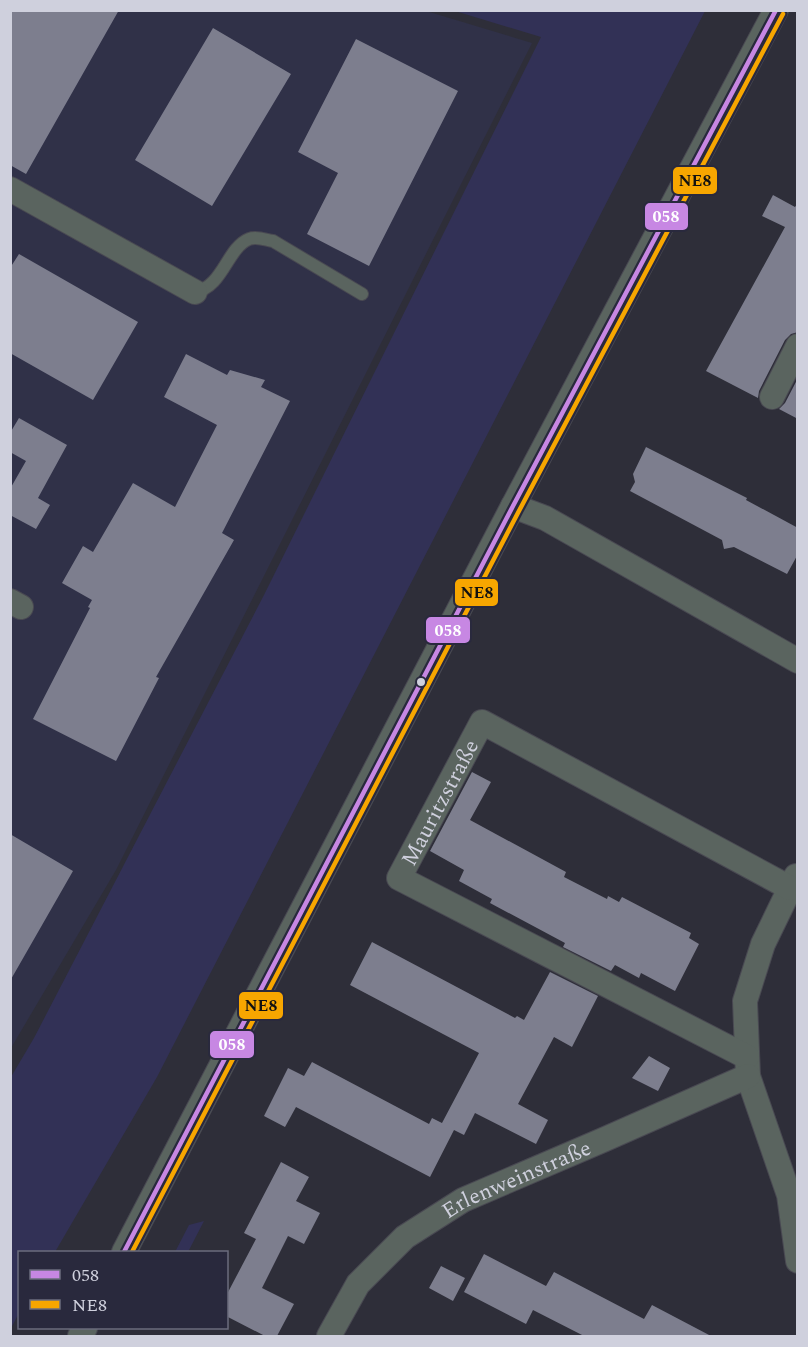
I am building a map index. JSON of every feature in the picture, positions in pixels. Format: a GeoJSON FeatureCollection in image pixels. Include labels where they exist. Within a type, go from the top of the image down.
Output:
{"type":"FeatureCollection","features":[{"type":"Feature","properties":{"kind":"street"},"geometry":{"type":"LineString","coordinates":[[125,1251],[513,506],[776,10]]}},
{"type":"Feature","properties":{"kind":"street"},"geometry":{"type":"LineString","coordinates":[[10,189],[195,292]]}},
{"type":"Feature","properties":{"kind":"street"},"geometry":{"type":"LineString","coordinates":[[772,397],[798,346]]}},
{"type":"Feature","properties":{"kind":"street"},"geometry":{"type":"LineString","coordinates":[[513,506],[545,518],[798,661]]}},
{"type":"Feature","properties":{"kind":"street","name":"Mauritzstraße"},"geometry":{"type":"LineString","coordinates":[[748,1066],[399,878],[482,722],[794,881],[763,944],[745,1001],[748,1066],[789,1195],[798,1261]]}},
{"type":"Feature","properties":{"kind":"street","name":"Erlenweinstraße"},"geometry":{"type":"LineString","coordinates":[[329,1336],[358,1284],[405,1237],[463,1200],[603,1140],[748,1066]]}},
{"type":"Feature","properties":{"kind":"lane"},"geometry":{"type":"LineString","coordinates":[[195,292],[203,291],[209,286],[241,245],[249,239],[258,238],[273,241],[362,294]]}},
{"type":"Feature","properties":{"kind":"shaded area"},"geometry":{"type":"Polygon","coordinates":[[[11,11],[426,11],[532,43],[116,870],[11,1048],[11,11]]]}},
{"type":"Feature","properties":{"kind":"shaded area"},"geometry":{"type":"Polygon","coordinates":[[[455,11],[705,11],[157,1077],[56,1251],[18,1251],[18,1315],[11,1328],[11,1077],[34,1038],[264,595],[541,37],[455,11]]]}},
{"type":"Feature","properties":{"kind":"shaded area"},"geometry":{"type":"Polygon","coordinates":[[[204,1221],[189,1251],[176,1251],[189,1225],[204,1221]]]}},
{"type":"Feature","properties":{"kind":"building"},"geometry":{"type":"Polygon","coordinates":[[[10,10],[119,10],[26,174],[10,165],[10,10]]]}},
{"type":"Feature","properties":{"kind":"building"},"geometry":{"type":"Polygon","coordinates":[[[213,28],[291,74],[212,206],[135,160],[213,28]]]}},
{"type":"Feature","properties":{"kind":"building"},"geometry":{"type":"Polygon","coordinates":[[[356,39],[458,91],[369,266],[307,234],[338,173],[298,152],[356,39]]]}},
{"type":"Feature","properties":{"kind":"building"},"geometry":{"type":"Polygon","coordinates":[[[773,195],[795,207],[798,203],[798,332],[791,334],[785,340],[759,391],[758,398],[706,371],[785,227],[762,216],[773,195]]]}},
{"type":"Feature","properties":{"kind":"building"},"geometry":{"type":"Polygon","coordinates":[[[19,254],[138,322],[93,400],[10,353],[10,268],[19,254]]]}},
{"type":"Feature","properties":{"kind":"building"},"geometry":{"type":"Polygon","coordinates":[[[186,354],[227,375],[230,370],[265,380],[261,387],[290,401],[222,533],[234,540],[156,677],[159,678],[116,761],[33,719],[90,608],[88,607],[92,600],[62,583],[83,546],[93,552],[133,483],[175,507],[217,425],[164,397],[186,354]]]}},
{"type":"Feature","properties":{"kind":"building"},"geometry":{"type":"Polygon","coordinates":[[[798,378],[798,419],[779,409],[785,403],[798,378]]]}},
{"type":"Feature","properties":{"kind":"building"},"geometry":{"type":"Polygon","coordinates":[[[19,418],[67,445],[38,498],[50,505],[36,529],[10,515],[10,489],[26,461],[10,452],[10,433],[19,418]]]}},
{"type":"Feature","properties":{"kind":"building"},"geometry":{"type":"Polygon","coordinates":[[[646,447],[747,498],[746,500],[798,528],[798,554],[787,574],[734,547],[724,549],[722,540],[630,491],[635,482],[633,474],[646,447]]]}},
{"type":"Feature","properties":{"kind":"building"},"geometry":{"type":"Polygon","coordinates":[[[472,772],[491,782],[470,820],[566,872],[564,877],[607,899],[608,896],[619,902],[622,897],[691,933],[689,938],[699,944],[675,991],[641,973],[639,978],[615,965],[611,971],[563,947],[565,943],[490,903],[492,899],[459,881],[464,870],[430,851],[472,772]]]}},
{"type":"Feature","properties":{"kind":"building"},"geometry":{"type":"Polygon","coordinates":[[[10,834],[73,871],[10,981],[10,834]]]}},
{"type":"Feature","properties":{"kind":"building"},"geometry":{"type":"Polygon","coordinates":[[[372,942],[515,1018],[517,1016],[524,1020],[550,972],[598,996],[572,1047],[554,1037],[518,1104],[548,1120],[536,1144],[475,1113],[464,1135],[454,1130],[430,1177],[296,1107],[285,1127],[264,1116],[288,1068],[304,1076],[312,1062],[429,1124],[432,1118],[442,1123],[479,1053],[350,985],[372,942]]]}},
{"type":"Feature","properties":{"kind":"building"},"geometry":{"type":"Polygon","coordinates":[[[649,1056],[670,1068],[658,1091],[632,1078],[649,1056]]]}},
{"type":"Feature","properties":{"kind":"building"},"geometry":{"type":"Polygon","coordinates":[[[281,1162],[309,1177],[296,1201],[320,1213],[304,1244],[288,1236],[262,1288],[294,1304],[277,1336],[265,1336],[228,1317],[228,1292],[256,1239],[244,1233],[281,1162]]]}},
{"type":"Feature","properties":{"kind":"building"},"geometry":{"type":"Polygon","coordinates":[[[484,1254],[546,1286],[554,1272],[644,1319],[652,1305],[711,1336],[584,1336],[533,1310],[526,1324],[464,1292],[484,1254]]]}},
{"type":"Feature","properties":{"kind":"building"},"geometry":{"type":"Polygon","coordinates":[[[441,1266],[465,1278],[453,1301],[429,1288],[441,1266]]]}},
{"type":"Feature","properties":{"kind":"transit line","name":"058"},"geometry":{"type":"LineString","coordinates":[[125,1251],[513,506],[776,10]]}},
{"type":"Feature","properties":{"kind":"transit line","name":"NE8"},"geometry":{"type":"LineString","coordinates":[[133,1251],[520,509],[783,14]]}}]}
